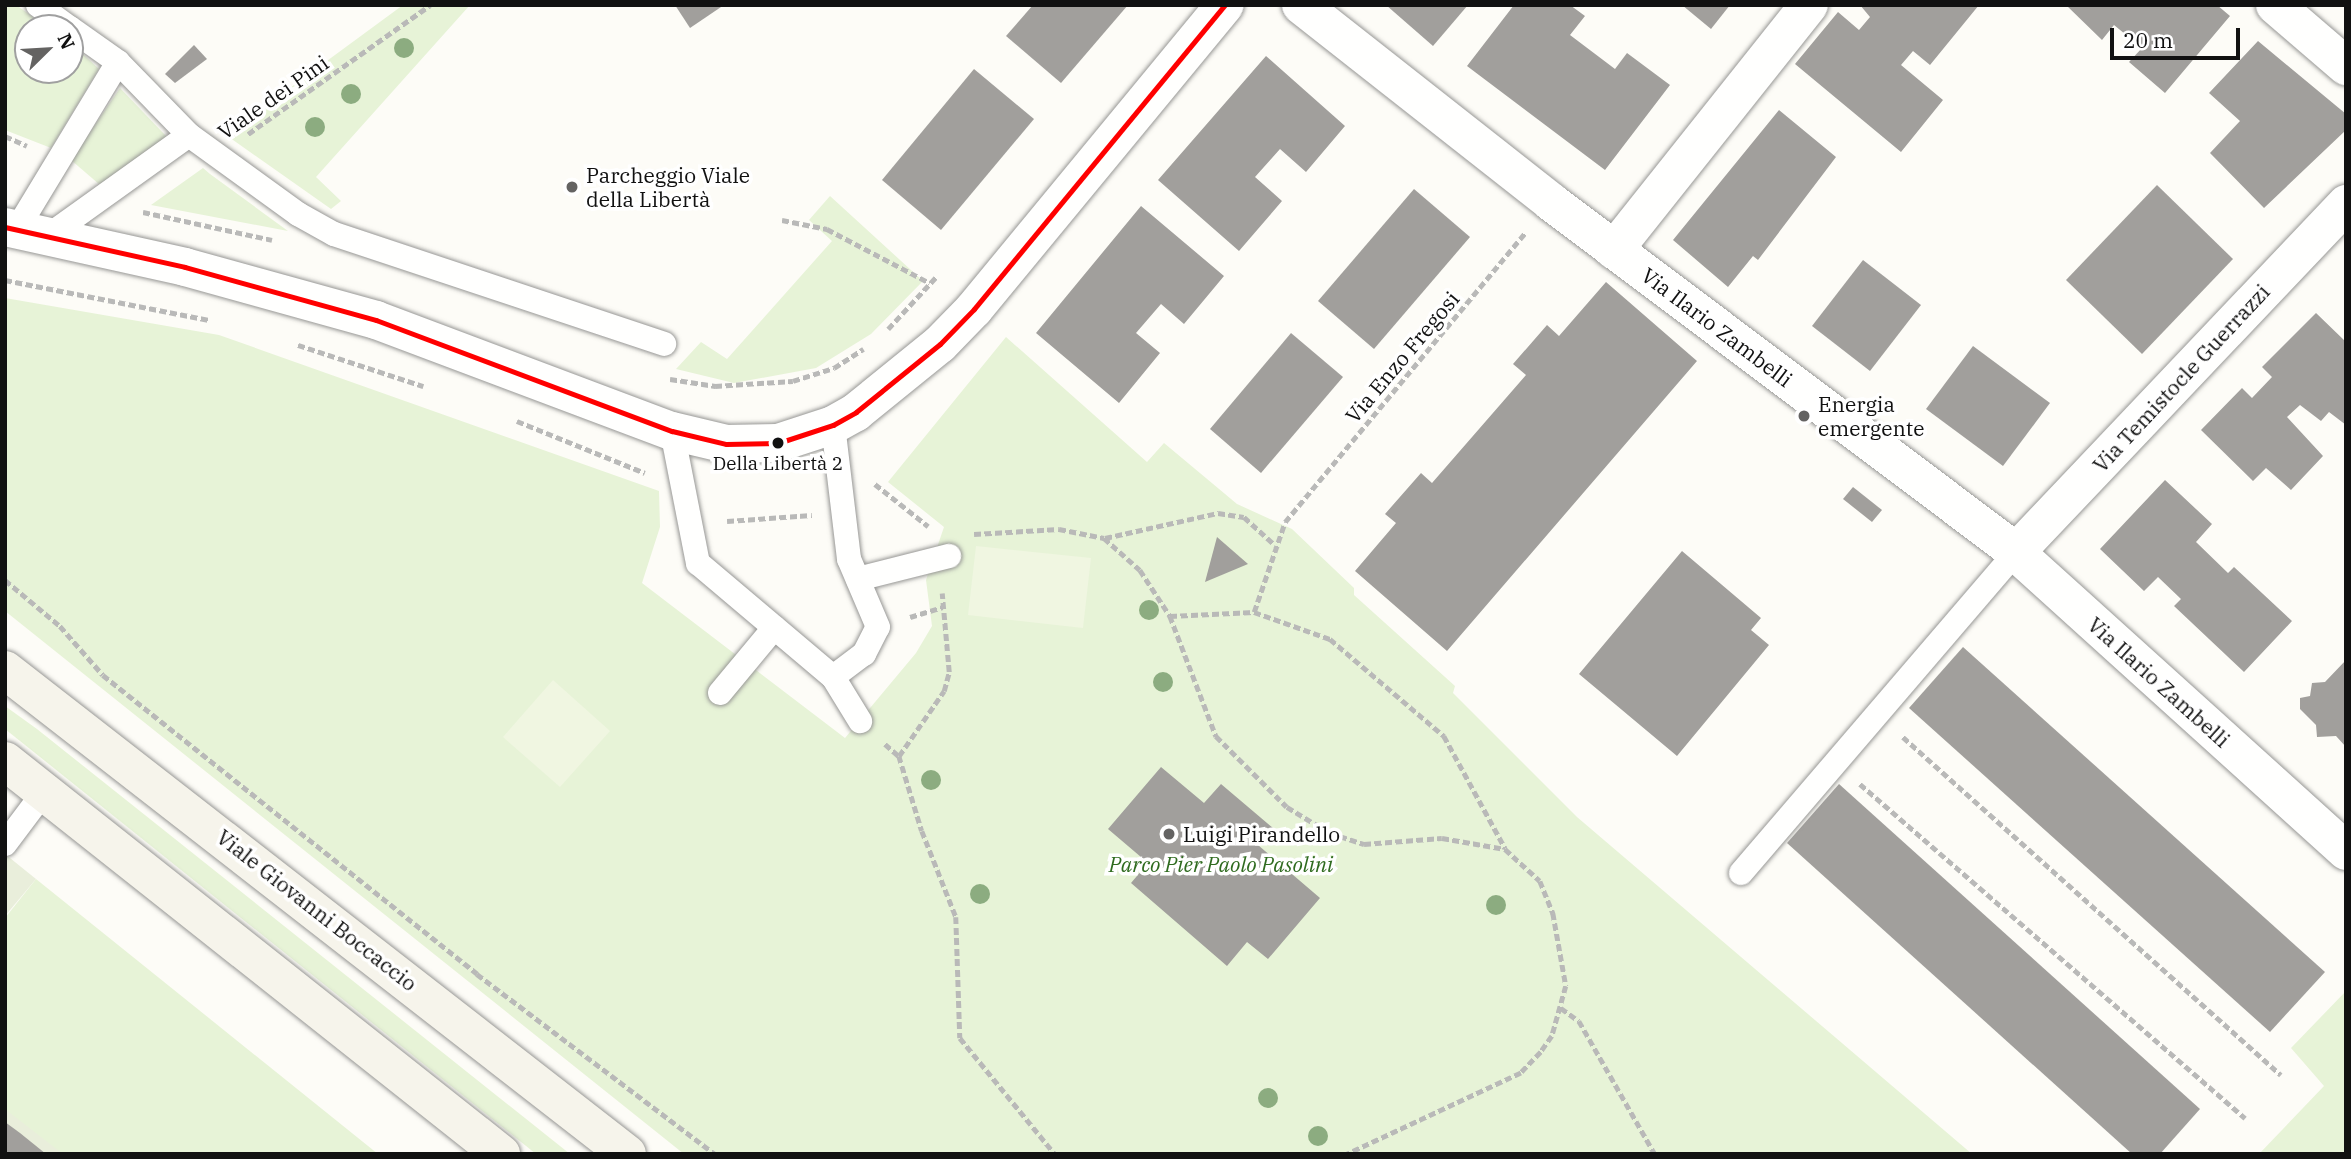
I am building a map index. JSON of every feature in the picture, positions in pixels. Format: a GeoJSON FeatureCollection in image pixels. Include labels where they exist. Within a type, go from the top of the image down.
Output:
{"type":"FeatureCollection","features":[{"type":"Feature","properties":{"kind":"main road","name":"Viale Giovanni Boccaccio"},"geometry":{"type":"LineString","coordinates":[[5,670],[626,1154]]}},
{"type":"Feature","properties":{"kind":"main road"},"geometry":{"type":"LineString","coordinates":[[5,761],[501,1154]]}},
{"type":"Feature","properties":{"kind":"street"},"geometry":{"type":"LineString","coordinates":[[24,231],[185,267],[376,320],[672,431],[726,444],[762,445],[832,425],[893,386],[959,325],[1225,5]]}},
{"type":"Feature","properties":{"kind":"street","name":"Via Ilario Zambelli"},"geometry":{"type":"LineString","coordinates":[[1301,5],[1551,202],[2016,552],[2346,851]]}},
{"type":"Feature","properties":{"kind":"street"},"geometry":{"type":"LineString","coordinates":[[1614,250],[1809,5]]}},
{"type":"Feature","properties":{"kind":"street"},"geometry":{"type":"LineString","coordinates":[[2275,5],[2346,66]]}},
{"type":"Feature","properties":{"kind":"street","name":"Via Temistocle Guerrazzi"},"geometry":{"type":"LineString","coordinates":[[2016,552],[2346,204]]}},
{"type":"Feature","properties":{"kind":"lane"},"geometry":{"type":"LineString","coordinates":[[84,38],[118,62],[189,135],[298,214],[334,234],[664,344]]}},
{"type":"Feature","properties":{"kind":"lane"},"geometry":{"type":"LineString","coordinates":[[24,231],[118,62]]}},
{"type":"Feature","properties":{"kind":"lane"},"geometry":{"type":"LineString","coordinates":[[24,231],[189,135]]}},
{"type":"Feature","properties":{"kind":"lane"},"geometry":{"type":"LineString","coordinates":[[832,425],[849,559],[878,627],[864,654],[833,677]]}},
{"type":"Feature","properties":{"kind":"lane"},"geometry":{"type":"LineString","coordinates":[[672,431],[698,563],[833,677],[860,721]]}},
{"type":"Feature","properties":{"kind":"lane"},"geometry":{"type":"LineString","coordinates":[[858,579],[950,549]]}},
{"type":"Feature","properties":{"kind":"lane"},"geometry":{"type":"LineString","coordinates":[[1741,873],[2016,552]]}},
{"type":"Feature","properties":{"kind":"lane"},"geometry":{"type":"LineString","coordinates":[[720,693],[774,628]]}},
{"type":"Feature","properties":{"kind":"lane"},"geometry":{"type":"LineString","coordinates":[[5,844],[44,792]]}},
{"type":"Feature","properties":{"kind":"path","name":"Viale dei Pini"},"geometry":{"type":"LineString","coordinates":[[218,156],[430,5]]}},
{"type":"Feature","properties":{"kind":"path"},"geometry":{"type":"LineString","coordinates":[[5,136],[20,141]]}},
{"type":"Feature","properties":{"kind":"path","name":"Via Enzo Fregosi"},"geometry":{"type":"LineString","coordinates":[[1254,612],[1285,522],[1551,202]]}},
{"type":"Feature","properties":{"kind":"path"},"geometry":{"type":"LineString","coordinates":[[782,220],[827,229],[930,283]]}},
{"type":"Feature","properties":{"kind":"path"},"geometry":{"type":"LineString","coordinates":[[5,280],[224,323]]}},
{"type":"Feature","properties":{"kind":"path"},"geometry":{"type":"LineString","coordinates":[[287,341],[430,388]]}},
{"type":"Feature","properties":{"kind":"path"},"geometry":{"type":"LineString","coordinates":[[507,417],[656,480]]}},
{"type":"Feature","properties":{"kind":"path"},"geometry":{"type":"LineString","coordinates":[[883,489],[950,549]]}},
{"type":"Feature","properties":{"kind":"path"},"geometry":{"type":"LineString","coordinates":[[1055,1154],[960,1038],[956,917],[922,831],[897,754],[944,691],[950,672],[941,595],[950,549],[980,531],[1059,528],[1104,538],[1218,513],[1244,517],[1275,545]]}},
{"type":"Feature","properties":{"kind":"path"},"geometry":{"type":"LineString","coordinates":[[727,521],[822,514]]}},
{"type":"Feature","properties":{"kind":"path"},"geometry":{"type":"LineString","coordinates":[[1104,538],[1140,570],[1170,615],[1216,736],[1287,807],[1330,833],[1364,844],[1443,838],[1505,849]]}},
{"type":"Feature","properties":{"kind":"path"},"geometry":{"type":"LineString","coordinates":[[5,580],[60,626],[103,675],[477,974],[715,1154]]}},
{"type":"Feature","properties":{"kind":"path"},"geometry":{"type":"LineString","coordinates":[[1170,615],[1254,612],[1330,639],[1444,736],[1505,849],[1540,881],[1553,913],[1566,966],[1561,1008],[1552,1036],[1521,1073],[1346,1154]]}},
{"type":"Feature","properties":{"kind":"path"},"geometry":{"type":"LineString","coordinates":[[1903,736],[2281,1075]]}},
{"type":"Feature","properties":{"kind":"path"},"geometry":{"type":"LineString","coordinates":[[1858,782],[2245,1118]]}},
{"type":"Feature","properties":{"kind":"path"},"geometry":{"type":"LineString","coordinates":[[1561,1008],[1579,1021],[1655,1154]]}},
{"type":"Feature","properties":{"kind":"green space"},"geometry":{"type":"Polygon","coordinates":[[[5,5],[16,5],[29,14],[14,14],[14,84],[84,84],[84,55],[99,69],[51,148],[5,130],[5,5]]]}},
{"type":"Feature","properties":{"kind":"green space"},"geometry":{"type":"Polygon","coordinates":[[[403,5],[470,5],[316,177],[341,201],[331,209],[226,135],[403,5]]]}},
{"type":"Feature","properties":{"kind":"green space"},"geometry":{"type":"Polygon","coordinates":[[[120,88],[167,137],[100,185],[71,160],[120,88]]]}},
{"type":"Feature","properties":{"kind":"green space"},"geometry":{"type":"Polygon","coordinates":[[[203,168],[210,174],[288,231],[151,205],[203,168]]]}},
{"type":"Feature","properties":{"kind":"green space"},"geometry":{"type":"Polygon","coordinates":[[[830,196],[923,281],[871,334],[816,368],[734,383],[676,369],[701,342],[727,359],[832,241],[809,220],[830,196]]]}},
{"type":"Feature","properties":{"kind":"green space","name":"Parco Pier Paolo Pasolini"},"geometry":{"type":"Polygon","coordinates":[[[5,298],[219,335],[659,491],[660,527],[642,583],[845,738],[916,653],[932,626],[926,580],[944,527],[888,482],[1006,337],[1147,462],[1164,443],[1237,504],[1292,529],[1354,588],[1354,595],[1455,686],[1453,693],[1577,817],[1972,1154],[684,1154],[5,611],[5,298]]]}},
{"type":"Feature","properties":{"kind":"green space"},"geometry":{"type":"Polygon","coordinates":[[[976,546],[1091,558],[1083,628],[968,615],[976,546]]]}},
{"type":"Feature","properties":{"kind":"green space"},"geometry":{"type":"Polygon","coordinates":[[[553,680],[610,731],[560,787],[503,737],[553,680]]]}},
{"type":"Feature","properties":{"kind":"green space"},"geometry":{"type":"Polygon","coordinates":[[[5,706],[570,1154],[536,1154],[5,729],[5,706]]]}},
{"type":"Feature","properties":{"kind":"green space"},"geometry":{"type":"Polygon","coordinates":[[[5,854],[36,879],[5,916],[5,854]]]}},
{"type":"Feature","properties":{"kind":"green space"},"geometry":{"type":"Polygon","coordinates":[[[36,879],[378,1154],[52,1154],[5,1117],[5,918],[36,879]]]}},
{"type":"Feature","properties":{"kind":"green space"},"geometry":{"type":"Polygon","coordinates":[[[2346,991],[2346,1154],[2259,1154],[2324,1086],[2291,1048],[2346,991]]]}},
{"type":"Feature","properties":{"kind":"green space"},"geometry":{"type":"Polygon","coordinates":[[[5,1109],[63,1154],[5,1154],[5,1109]]]}},
{"type":"Feature","properties":{"kind":"building"},"geometry":{"type":"Polygon","coordinates":[[[675,5],[724,5],[690,28],[675,5]]]}},
{"type":"Feature","properties":{"kind":"building"},"geometry":{"type":"Polygon","coordinates":[[[1033,5],[1128,5],[1061,83],[1006,36],[1033,5]]]}},
{"type":"Feature","properties":{"kind":"building"},"geometry":{"type":"Polygon","coordinates":[[[1386,5],[1468,5],[1433,46],[1386,5]]]}},
{"type":"Feature","properties":{"kind":"building"},"geometry":{"type":"Polygon","coordinates":[[[1514,5],[1570,5],[1585,16],[1570,35],[1615,69],[1627,53],[1670,85],[1605,170],[1467,66],[1514,5]]]}},
{"type":"Feature","properties":{"kind":"building"},"geometry":{"type":"Polygon","coordinates":[[[1682,5],[1730,5],[1711,29],[1682,5]]]}},
{"type":"Feature","properties":{"kind":"building"},"geometry":{"type":"Polygon","coordinates":[[[1860,5],[1979,5],[1930,65],[1913,51],[1901,65],[1943,100],[1901,152],[1795,64],[1838,12],[1859,30],[1870,17],[1860,5]]]}},
{"type":"Feature","properties":{"kind":"building"},"geometry":{"type":"Polygon","coordinates":[[[2066,5],[2217,5],[2230,16],[2165,93],[2129,62],[2142,48],[2114,25],[2102,40],[2066,5]]]}},
{"type":"Feature","properties":{"kind":"building"},"geometry":{"type":"Polygon","coordinates":[[[2258,41],[2346,114],[2346,130],[2264,208],[2210,153],[2240,121],[2209,93],[2258,41]]]}},
{"type":"Feature","properties":{"kind":"building"},"geometry":{"type":"Polygon","coordinates":[[[194,45],[207,59],[175,83],[165,74],[194,45]]]}},
{"type":"Feature","properties":{"kind":"building"},"geometry":{"type":"Polygon","coordinates":[[[1266,56],[1345,126],[1306,172],[1280,149],[1255,177],[1282,201],[1239,251],[1158,180],[1266,56]]]}},
{"type":"Feature","properties":{"kind":"building"},"geometry":{"type":"Polygon","coordinates":[[[974,69],[1034,119],[941,230],[882,180],[974,69]]]}},
{"type":"Feature","properties":{"kind":"building"},"geometry":{"type":"Polygon","coordinates":[[[1779,110],[1836,157],[1758,260],[1753,256],[1728,287],[1673,240],[1779,110]]]}},
{"type":"Feature","properties":{"kind":"building"},"geometry":{"type":"Polygon","coordinates":[[[2157,185],[2233,259],[2142,354],[2066,280],[2157,185]]]}},
{"type":"Feature","properties":{"kind":"building"},"geometry":{"type":"Polygon","coordinates":[[[1414,189],[1470,237],[1374,349],[1318,301],[1414,189]]]}},
{"type":"Feature","properties":{"kind":"building"},"geometry":{"type":"Polygon","coordinates":[[[1141,206],[1224,276],[1184,324],[1161,304],[1136,333],[1160,353],[1119,403],[1036,333],[1141,206]]]}},
{"type":"Feature","properties":{"kind":"building"},"geometry":{"type":"Polygon","coordinates":[[[1863,260],[1921,305],[1870,371],[1812,326],[1863,260]]]}},
{"type":"Feature","properties":{"kind":"building"},"geometry":{"type":"Polygon","coordinates":[[[1606,282],[1697,361],[1447,651],[1355,571],[1396,523],[1385,514],[1421,473],[1432,483],[1526,375],[1513,364],[1547,325],[1559,336],[1606,282]]]}},
{"type":"Feature","properties":{"kind":"building"},"geometry":{"type":"Polygon","coordinates":[[[2316,313],[2346,342],[2346,425],[2329,412],[2321,421],[2300,405],[2287,417],[2323,456],[2291,490],[2266,468],[2253,481],[2201,430],[2242,388],[2252,398],[2272,377],[2262,367],[2316,313]]]}},
{"type":"Feature","properties":{"kind":"building"},"geometry":{"type":"Polygon","coordinates":[[[1291,333],[1343,377],[1261,473],[1210,429],[1291,333]]]}},
{"type":"Feature","properties":{"kind":"building"},"geometry":{"type":"Polygon","coordinates":[[[1973,346],[2050,403],[2003,466],[1926,409],[1973,346]]]}},
{"type":"Feature","properties":{"kind":"building"},"geometry":{"type":"Polygon","coordinates":[[[2165,480],[2212,524],[2196,542],[2228,573],[2234,567],[2292,621],[2244,672],[2174,606],[2181,599],[2158,577],[2144,591],[2100,549],[2165,480]]]}},
{"type":"Feature","properties":{"kind":"building"},"geometry":{"type":"Polygon","coordinates":[[[1853,487],[1882,510],[1872,522],[1843,499],[1853,487]]]}},
{"type":"Feature","properties":{"kind":"building"},"geometry":{"type":"Polygon","coordinates":[[[1217,537],[1248,564],[1205,582],[1217,537]]]}},
{"type":"Feature","properties":{"kind":"building"},"geometry":{"type":"Polygon","coordinates":[[[1682,551],[1761,618],[1751,630],[1769,645],[1677,756],[1579,674],[1682,551]]]}},
{"type":"Feature","properties":{"kind":"building"},"geometry":{"type":"Polygon","coordinates":[[[1963,647],[2325,972],[2270,1032],[1909,708],[1963,647]]]}},
{"type":"Feature","properties":{"kind":"building"},"geometry":{"type":"Polygon","coordinates":[[[2346,660],[2346,747],[2336,736],[2317,737],[2316,725],[2300,709],[2300,698],[2310,696],[2312,683],[2325,682],[2346,660]]]}},
{"type":"Feature","properties":{"kind":"building"},"geometry":{"type":"Polygon","coordinates":[[[1161,767],[1204,803],[1221,784],[1273,828],[1258,845],[1320,898],[1268,959],[1247,942],[1227,966],[1131,883],[1148,863],[1108,829],[1161,767]]]}},
{"type":"Feature","properties":{"kind":"building"},"geometry":{"type":"Polygon","coordinates":[[[1839,784],[2200,1109],[2160,1154],[2132,1154],[1787,843],[1839,784]]]}},
{"type":"Feature","properties":{"kind":"building"},"geometry":{"type":"Polygon","coordinates":[[[5,1122],[20,1133],[46,1154],[5,1154],[5,1122]]]}},
{"type":"Feature","properties":{"kind":"transit line"},"geometry":{"type":"LineString","coordinates":[[5,227],[185,267],[376,320],[672,431],[726,444],[778,443],[833,425],[856,412],[940,344],[974,309],[1225,5]]}},
{"type":"Feature","properties":{"kind":"place","name":"Parcheggio Viale della Libertà"},"geometry":{"type":"Point","coordinates":[572,187]}},
{"type":"Feature","properties":{"kind":"place","name":"Energia emergente"},"geometry":{"type":"Point","coordinates":[1804,416]}},
{"type":"Feature","properties":{"kind":"place","name":"Della Libertà 2"},"geometry":{"type":"Point","coordinates":[778,443]}},
{"type":"Feature","properties":{"kind":"place","name":"Luigi Pirandello"},"geometry":{"type":"Point","coordinates":[1169,834]}}]}
